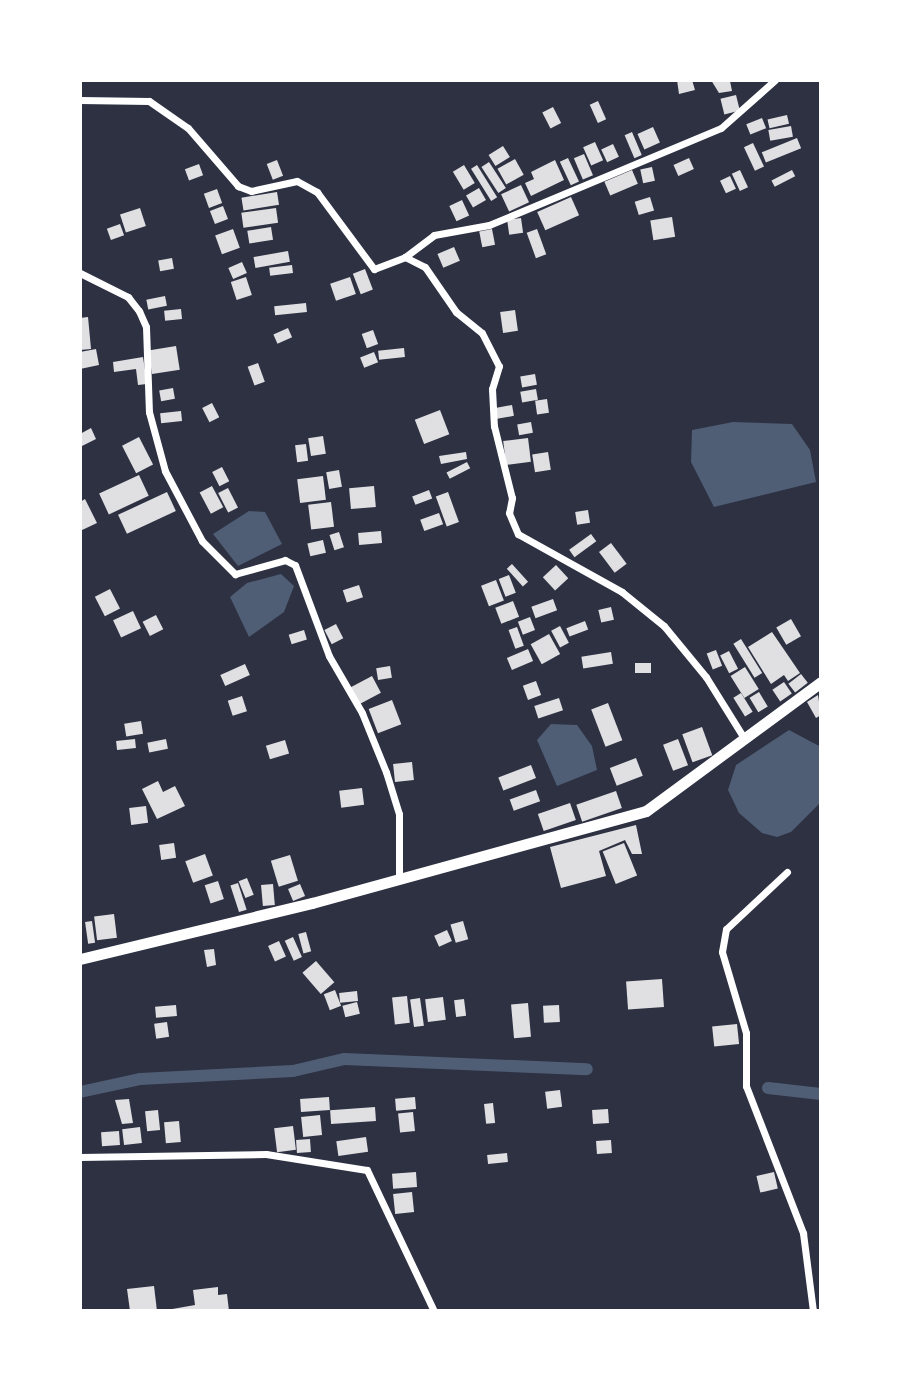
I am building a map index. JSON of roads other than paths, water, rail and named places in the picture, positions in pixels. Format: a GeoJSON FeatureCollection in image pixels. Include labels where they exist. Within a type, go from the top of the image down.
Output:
{"type":"FeatureCollection","features":[{"type":"Feature","properties":{"kind":"main road"},"geometry":{"type":"LineString","coordinates":[[80,959],[399,880],[646,811],[821,682]]}},
{"type":"Feature","properties":{"kind":"street"},"geometry":{"type":"LineString","coordinates":[[80,100],[149,101],[188,128],[238,186],[251,191],[297,181],[317,192],[374,269],[405,257],[434,235],[489,225],[721,128],[775,80]]}},
{"type":"Feature","properties":{"kind":"street"},"geometry":{"type":"LineString","coordinates":[[405,257],[425,267],[456,312],[482,333],[499,366],[492,389],[494,426],[512,498],[509,513],[518,534],[622,592],[664,626],[706,677],[744,738]]}},
{"type":"Feature","properties":{"kind":"street"},"geometry":{"type":"LineString","coordinates":[[80,273],[128,297],[139,311],[146,327],[149,412],[165,471],[202,541],[235,574],[285,560],[295,565],[329,656],[362,713],[386,772],[399,814],[399,880]]}},
{"type":"Feature","properties":{"kind":"street"},"geometry":{"type":"LineString","coordinates":[[787,872],[726,929],[722,952],[746,1033],[746,1086],[803,1233],[813,1311]]}},
{"type":"Feature","properties":{"kind":"street"},"geometry":{"type":"LineString","coordinates":[[80,1157],[266,1154],[367,1170],[434,1311]]}},
{"type":"Feature","properties":{"kind":"water"},"geometry":{"type":"Polygon","coordinates":[[[733,422],[792,424],[810,450],[816,482],[714,507],[691,462],[692,430],[733,422]]]}},
{"type":"Feature","properties":{"kind":"water"},"geometry":{"type":"Polygon","coordinates":[[[249,511],[265,512],[282,544],[238,566],[213,534],[249,511]]]}},
{"type":"Feature","properties":{"kind":"water"},"geometry":{"type":"Polygon","coordinates":[[[281,574],[294,586],[284,612],[249,637],[230,597],[247,583],[281,574]]]}},
{"type":"Feature","properties":{"kind":"water"},"geometry":{"type":"Polygon","coordinates":[[[551,724],[577,725],[592,746],[597,770],[557,786],[537,740],[551,724]]]}},
{"type":"Feature","properties":{"kind":"water"},"geometry":{"type":"Polygon","coordinates":[[[789,730],[821,747],[821,802],[791,832],[777,837],[762,833],[739,813],[728,790],[736,765],[789,730]]]}},
{"type":"Feature","properties":{"kind":"waterway"},"geometry":{"type":"LineString","coordinates":[[80,1092],[140,1079],[293,1071],[344,1059],[587,1069]]}},
{"type":"Feature","properties":{"kind":"waterway"},"geometry":{"type":"LineString","coordinates":[[768,1088],[821,1094]]}}]}
